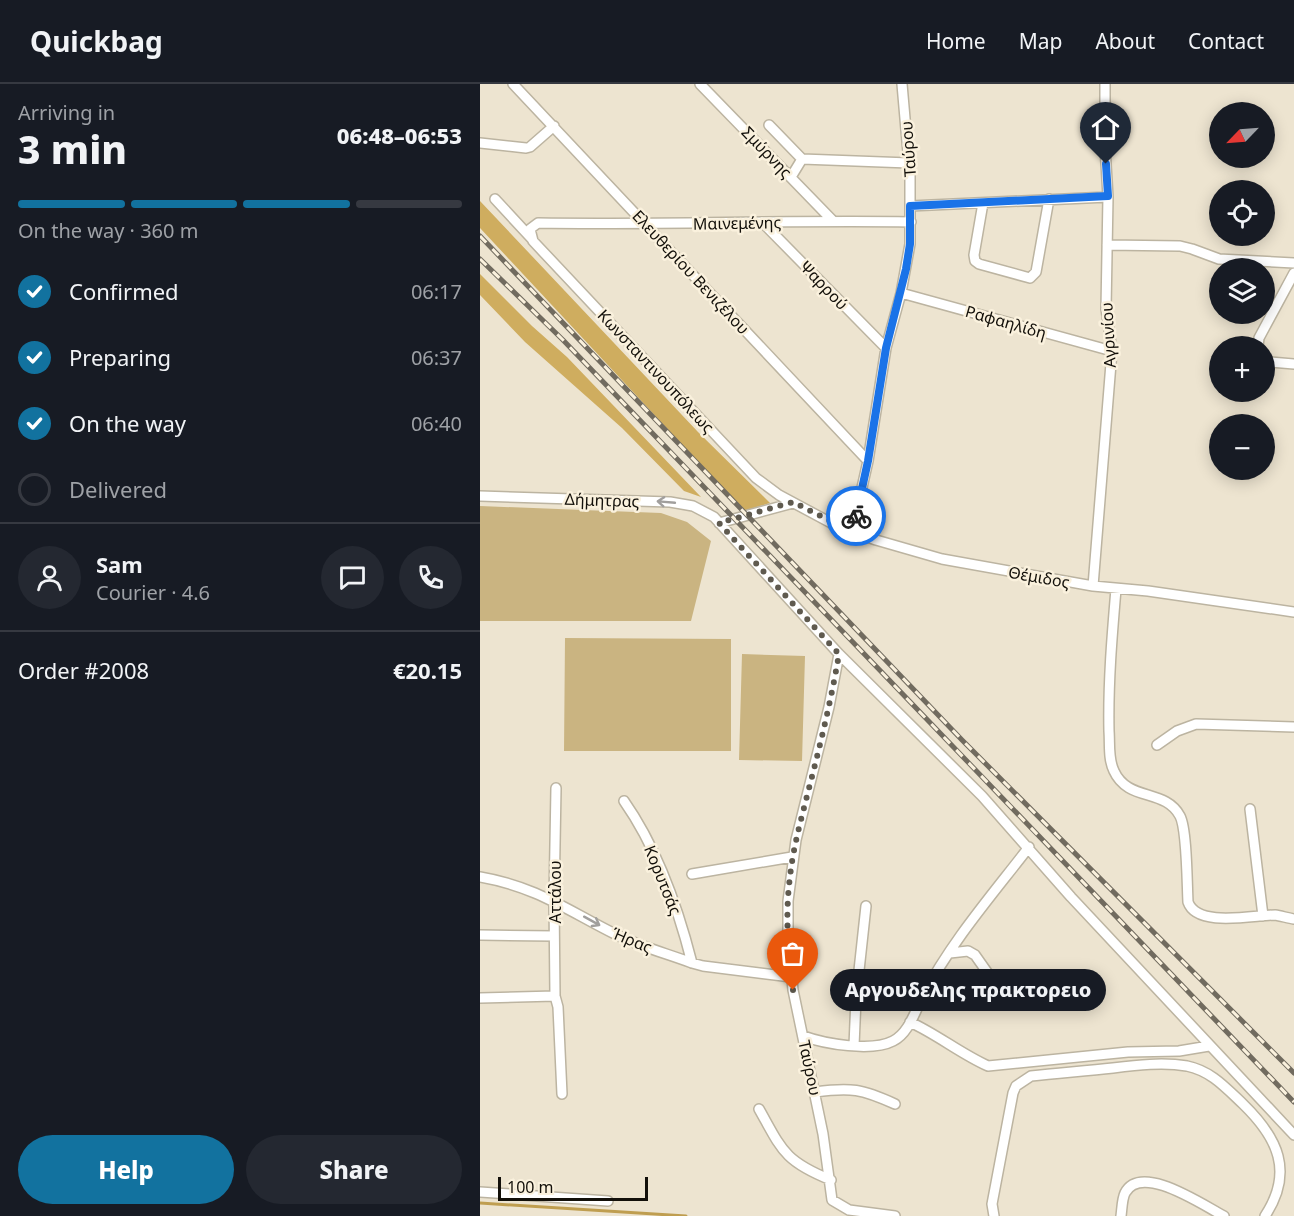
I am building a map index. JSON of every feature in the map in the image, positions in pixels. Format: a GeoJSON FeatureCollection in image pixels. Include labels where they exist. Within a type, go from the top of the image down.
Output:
{"type":"FeatureCollection","features":[{"type":"Feature","properties":{"kind":"street","name":"Ελευθερίου Βενιζέλου"},"geometry":{"type":"LineString","coordinates":[[513,84],[868,461]]}},
{"type":"Feature","properties":{"kind":"street","name":"Σμύρνης"},"geometry":{"type":"LineString","coordinates":[[700,84],[833,221]]}},
{"type":"Feature","properties":{"kind":"street","name":"Ταύρου"},"geometry":{"type":"LineString","coordinates":[[852,532],[868,461],[886,348],[901,293],[910,244],[909,163],[902,84]]}},
{"type":"Feature","properties":{"kind":"street","name":"Αγρινίου"},"geometry":{"type":"LineString","coordinates":[[1093,586],[1112,351],[1106,309],[1108,196],[1105,84]]}},
{"type":"Feature","properties":{"kind":"street"},"geometry":{"type":"LineString","coordinates":[[769,124],[802,159],[909,163]]}},
{"type":"Feature","properties":{"kind":"street"},"geometry":{"type":"LineString","coordinates":[[480,143],[526,148],[554,126]]}},
{"type":"Feature","properties":{"kind":"street"},"geometry":{"type":"LineString","coordinates":[[791,177],[802,159]]}},
{"type":"Feature","properties":{"kind":"street"},"geometry":{"type":"LineString","coordinates":[[910,206],[1108,196]]}},
{"type":"Feature","properties":{"kind":"street"},"geometry":{"type":"LineString","coordinates":[[495,199],[533,241]]}},
{"type":"Feature","properties":{"kind":"street"},"geometry":{"type":"LineString","coordinates":[[983,203],[974,255],[975,261],[1030,278],[1036,272],[1049,200]]}},
{"type":"Feature","properties":{"kind":"street","name":"Μαινεμένης"},"geometry":{"type":"LineString","coordinates":[[530,229],[538,223],[646,225],[833,221],[911,222]]}},
{"type":"Feature","properties":{"kind":"street","name":"Ψαρρού"},"geometry":{"type":"LineString","coordinates":[[762,222],[886,348]]}},
{"type":"Feature","properties":{"kind":"street","name":"Κωνσταντινουπόλεως"},"geometry":{"type":"LineString","coordinates":[[530,229],[533,241],[756,478],[793,502]]}},
{"type":"Feature","properties":{"kind":"street"},"geometry":{"type":"LineString","coordinates":[[1107,245],[1180,246],[1219,259],[1294,263]]}},
{"type":"Feature","properties":{"kind":"street"},"geometry":{"type":"LineString","coordinates":[[1260,336],[1294,273]]}},
{"type":"Feature","properties":{"kind":"street","name":"Ραφαηλίδη"},"geometry":{"type":"LineString","coordinates":[[901,293],[1112,351]]}},
{"type":"Feature","properties":{"kind":"street"},"geometry":{"type":"LineString","coordinates":[[1275,362],[1294,364]]}},
{"type":"Feature","properties":{"kind":"street","name":"Δήμητρας"},"geometry":{"type":"LineString","coordinates":[[480,496],[670,502],[693,506],[705,511],[719,523],[839,654],[982,796],[1071,897],[1294,1135]]}},
{"type":"Feature","properties":{"kind":"street"},"geometry":{"type":"LineString","coordinates":[[719,523],[793,502]]}},
{"type":"Feature","properties":{"kind":"street","name":"Θέμιδος"},"geometry":{"type":"LineString","coordinates":[[793,502],[852,532],[942,559],[1093,586],[1294,612]]}},
{"type":"Feature","properties":{"kind":"street"},"geometry":{"type":"LineString","coordinates":[[1116,589],[1108,693],[1110,756],[1115,773],[1132,790],[1162,799],[1178,812],[1183,825],[1188,902],[1193,910],[1203,915],[1218,917],[1278,915],[1294,919]]}},
{"type":"Feature","properties":{"kind":"street","name":"Ταύρου"},"geometry":{"type":"LineString","coordinates":[[839,654],[830,707],[792,857],[788,901],[791,977],[815,1092],[831,1180],[832,1200],[849,1210],[895,1216]]}},
{"type":"Feature","properties":{"kind":"street"},"geometry":{"type":"LineString","coordinates":[[1157,745],[1177,731],[1196,724],[1294,727]]}},
{"type":"Feature","properties":{"kind":"street","name":"Αττάλου"},"geometry":{"type":"LineString","coordinates":[[556,788],[555,996],[558,1007],[562,1094]]}},
{"type":"Feature","properties":{"kind":"street","name":"Κορυτσάς"},"geometry":{"type":"LineString","coordinates":[[624,801],[635,817],[666,881],[692,963]]}},
{"type":"Feature","properties":{"kind":"street"},"geometry":{"type":"LineString","coordinates":[[1250,809],[1263,916]]}},
{"type":"Feature","properties":{"kind":"street"},"geometry":{"type":"LineString","coordinates":[[803,1036],[821,1043],[854,1046],[885,1044],[895,1040],[910,1022],[936,971],[982,906],[1029,847]]}},
{"type":"Feature","properties":{"kind":"street"},"geometry":{"type":"LineString","coordinates":[[692,874],[792,857]]}},
{"type":"Feature","properties":{"kind":"street","name":"Ήρας"},"geometry":{"type":"LineString","coordinates":[[480,877],[522,886],[554,900],[620,936],[692,963],[791,977]]}},
{"type":"Feature","properties":{"kind":"street"},"geometry":{"type":"LineString","coordinates":[[854,1046],[856,998],[866,906]]}},
{"type":"Feature","properties":{"kind":"street"},"geometry":{"type":"LineString","coordinates":[[480,935],[554,936]]}},
{"type":"Feature","properties":{"kind":"street"},"geometry":{"type":"LineString","coordinates":[[950,953],[968,951],[975,955],[999,989]]}},
{"type":"Feature","properties":{"kind":"street"},"geometry":{"type":"LineString","coordinates":[[480,998],[555,996]]}},
{"type":"Feature","properties":{"kind":"street"},"geometry":{"type":"LineString","coordinates":[[910,1022],[934,1033],[972,1059],[988,1066],[1128,1052],[1179,1051],[1209,1046]]}},
{"type":"Feature","properties":{"kind":"street"},"geometry":{"type":"LineString","coordinates":[[994,1216],[992,1204],[1016,1086],[1031,1076],[1151,1065],[1184,1066],[1201,1070],[1216,1078],[1267,1127],[1277,1142],[1286,1172],[1283,1189],[1276,1204],[1265,1216]]}},
{"type":"Feature","properties":{"kind":"street"},"geometry":{"type":"LineString","coordinates":[[815,1092],[858,1089],[896,1104]]}},
{"type":"Feature","properties":{"kind":"street"},"geometry":{"type":"LineString","coordinates":[[759,1109],[781,1149],[789,1158],[831,1180]]}},
{"type":"Feature","properties":{"kind":"street"},"geometry":{"type":"LineString","coordinates":[[1121,1216],[1125,1193],[1130,1187],[1146,1181],[1166,1185],[1224,1216]]}},
{"type":"Feature","properties":{"kind":"street"},"geometry":{"type":"LineString","coordinates":[[480,1192],[608,1201]]}},
{"type":"Feature","properties":{"kind":"shaded area"},"geometry":{"type":"Polygon","coordinates":[[[480,201],[698,432],[770,503],[744,511],[480,228],[480,201]]]}},
{"type":"Feature","properties":{"kind":"shaded area"},"geometry":{"type":"Polygon","coordinates":[[[480,274],[567,357],[701,497],[684,491],[622,428],[525,342],[480,295],[480,274]]]}},
{"type":"Feature","properties":{"kind":"shaded area"},"geometry":{"type":"Polygon","coordinates":[[[480,506],[661,513],[687,522],[711,541],[691,621],[480,621],[480,506]]]}},
{"type":"Feature","properties":{"kind":"shaded area"},"geometry":{"type":"Polygon","coordinates":[[[565,638],[731,639],[731,751],[564,751],[565,638]]]}},
{"type":"Feature","properties":{"kind":"shaded area"},"geometry":{"type":"Polygon","coordinates":[[[742,654],[805,656],[802,761],[739,760],[742,654]]]}},
{"type":"Feature","properties":{"kind":"waterway"},"geometry":{"type":"LineString","coordinates":[[480,1203],[686,1216]]}},
{"type":"Feature","properties":{"kind":"railway"},"geometry":{"type":"LineString","coordinates":[[480,236],[962,740],[1294,1073]]}},
{"type":"Feature","properties":{"kind":"railway"},"geometry":{"type":"LineString","coordinates":[[480,259],[563,340],[1294,1102]]}},
{"type":"Feature","properties":{"kind":"way so far"},"geometry":{"type":"LineString","coordinates":[[793,990],[788,939],[788,901],[792,857],[830,707],[839,654],[719,523],[793,502],[852,532],[856,516]]}},
{"type":"Feature","properties":{"kind":"place","name":"Αργουδελης πρακτορειο"},"geometry":{"type":"Point","coordinates":[793,990]}},
{"type":"Feature","properties":{"kind":"route"},"geometry":{"type":"LineString","coordinates":[[856,516],[868,461],[886,348],[906,269],[910,244],[910,206],[1108,196],[1106,164]]}}]}
